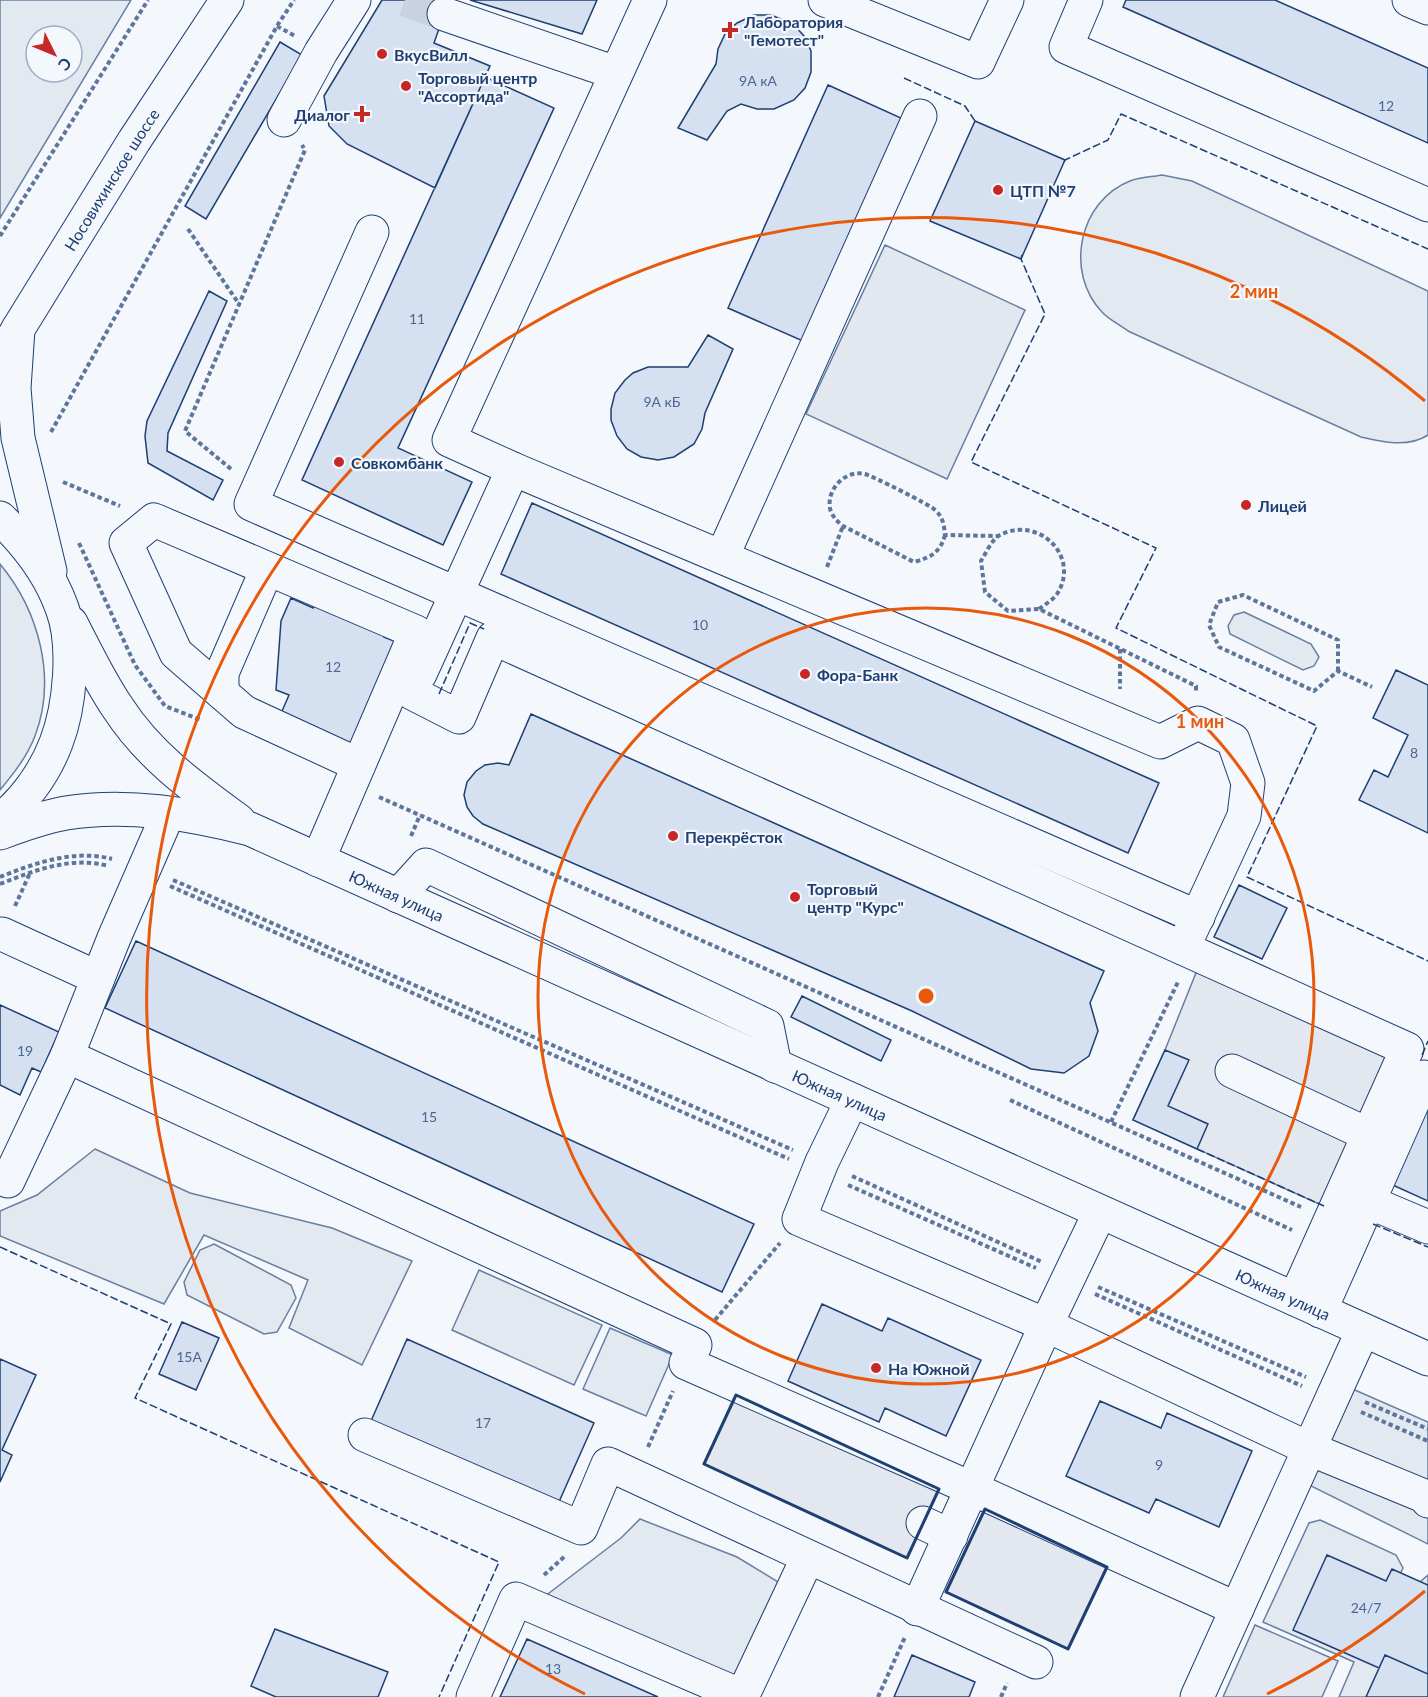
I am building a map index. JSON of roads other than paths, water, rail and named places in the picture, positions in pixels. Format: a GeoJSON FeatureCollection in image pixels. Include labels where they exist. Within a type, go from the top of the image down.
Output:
{"type":"FeatureCollection","features":[{"type":"Feature","properties":{"kind":"street","name":"Носовихинское шоссе"},"geometry":{"type":"LineString","coordinates":[[0,361],[134,141],[227,0]]}},
{"type":"Feature","properties":{"kind":"street"},"geometry":{"type":"LineString","coordinates":[[284,120],[321,52],[354,0]]}},
{"type":"Feature","properties":{"kind":"street"},"geometry":{"type":"LineString","coordinates":[[650,0],[449,440],[1160,742],[1198,723],[1233,740],[1248,783],[1244,816],[1198,917],[1183,960]]}},
{"type":"Feature","properties":{"kind":"street"},"geometry":{"type":"LineString","coordinates":[[825,0],[978,62],[1007,0]]}},
{"type":"Feature","properties":{"kind":"street"},"geometry":{"type":"LineString","coordinates":[[1086,0],[1066,47],[1428,205]]}},
{"type":"Feature","properties":{"kind":"street"},"geometry":{"type":"LineString","coordinates":[[1410,0],[1428,8]]}},
{"type":"Feature","properties":{"kind":"street"},"geometry":{"type":"LineString","coordinates":[[444,14],[616,73]]}},
{"type":"Feature","properties":{"kind":"street"},"geometry":{"type":"LineString","coordinates":[[722,557],[920,116]]}},
{"type":"Feature","properties":{"kind":"street"},"geometry":{"type":"LineString","coordinates":[[372,232],[251,504],[1198,917]]}},
{"type":"Feature","properties":{"kind":"street"},"geometry":{"type":"LineString","coordinates":[[0,820],[12,811],[36,782],[56,744],[67,701],[70,670],[68,638],[18,438],[14,388],[18,329]]}},
{"type":"Feature","properties":{"kind":"street"},"geometry":{"type":"LineString","coordinates":[[364,779],[412,693],[513,469]]}},
{"type":"Feature","properties":{"kind":"street"},"geometry":{"type":"LineString","coordinates":[[0,518],[32,554],[58,599]]}},
{"type":"Feature","properties":{"kind":"street"},"geometry":{"type":"LineString","coordinates":[[327,864],[364,779],[416,632],[154,520],[126,543],[176,653],[244,712],[364,779]]}},
{"type":"Feature","properties":{"kind":"street"},"geometry":{"type":"LineString","coordinates":[[222,693],[222,673],[267,569]]}},
{"type":"Feature","properties":{"kind":"street","name":"Южная улица"},"geometry":{"type":"LineString","coordinates":[[58,599],[117,708],[141,739],[189,785],[250,829]]}},
{"type":"Feature","properties":{"kind":"street"},"geometry":{"type":"LineString","coordinates":[[412,693],[459,717],[494,638],[1183,960],[1407,1049],[1325,1231],[1307,1305]]}},
{"type":"Feature","properties":{"kind":"street","name":"Южная улица"},"geometry":{"type":"LineString","coordinates":[[0,833],[66,813],[108,810],[141,810],[202,817],[250,829],[1428,1359]]}},
{"type":"Feature","properties":{"kind":"street"},"geometry":{"type":"LineString","coordinates":[[0,1178],[8,1181],[68,1056],[98,978],[168,814]]}},
{"type":"Feature","properties":{"kind":"street"},"geometry":{"type":"LineString","coordinates":[[2,934],[98,978]]}},
{"type":"Feature","properties":{"kind":"street"},"geometry":{"type":"LineString","coordinates":[[68,1056],[695,1345],[686,1363],[973,1489],[1237,1609]]}},
{"type":"Feature","properties":{"kind":"street"},"geometry":{"type":"LineString","coordinates":[[1232,1071],[1369,1135]]}},
{"type":"Feature","properties":{"kind":"street"},"geometry":{"type":"LineString","coordinates":[[1307,1305],[1369,1202],[1424,1077],[1428,1079]]}},
{"type":"Feature","properties":{"kind":"street"},"geometry":{"type":"LineString","coordinates":[[852,1100],[822,1162],[799,1219],[1046,1325],[1310,1449],[1424,1496],[1428,1501]]}},
{"type":"Feature","properties":{"kind":"street"},"geometry":{"type":"LineString","coordinates":[[1369,1202],[1428,1227]]}},
{"type":"Feature","properties":{"kind":"street"},"geometry":{"type":"LineString","coordinates":[[917,1609],[948,1537],[973,1489],[1046,1325],[1100,1212]]}},
{"type":"Feature","properties":{"kind":"street"},"geometry":{"type":"LineString","coordinates":[[1197,1697],[1363,1330]]}},
{"type":"Feature","properties":{"kind":"street"},"geometry":{"type":"LineString","coordinates":[[365,1435],[581,1528],[608,1464],[917,1609],[1036,1662]]}},
{"type":"Feature","properties":{"kind":"street"},"geometry":{"type":"LineString","coordinates":[[473,1697],[516,1599],[742,1697],[808,1557]]}},
{"type":"Feature","properties":{"kind":"tunnel"},"geometry":{"type":"LineString","coordinates":[[405,0],[444,14]]}},
{"type":"Feature","properties":{"kind":"place","name":"Лаборатория \"Гемотест\""},"geometry":{"type":"Point","coordinates":[730,30]}},
{"type":"Feature","properties":{"kind":"place","name":"ВкусВилл"},"geometry":{"type":"Point","coordinates":[382,54]}},
{"type":"Feature","properties":{"kind":"place","name":"Торговый центр \"Ассортида\""},"geometry":{"type":"Point","coordinates":[406,86]}},
{"type":"Feature","properties":{"kind":"place","name":"Диалог"},"geometry":{"type":"Point","coordinates":[362,114]}},
{"type":"Feature","properties":{"kind":"place","name":"ЦТП №7"},"geometry":{"type":"Point","coordinates":[998,190]}},
{"type":"Feature","properties":{"kind":"place","name":"Совкомбанк"},"geometry":{"type":"Point","coordinates":[339,462]}},
{"type":"Feature","properties":{"kind":"place","name":"Лицей"},"geometry":{"type":"Point","coordinates":[1246,505]}},
{"type":"Feature","properties":{"kind":"place","name":"Фора-Банк"},"geometry":{"type":"Point","coordinates":[805,674]}},
{"type":"Feature","properties":{"kind":"place","name":"Перекрёсток"},"geometry":{"type":"Point","coordinates":[673,836]}},
{"type":"Feature","properties":{"kind":"place","name":"Торговый центр \"Курс\""},"geometry":{"type":"Point","coordinates":[795,897]}},
{"type":"Feature","properties":{"kind":"place","name":"На Южной"},"geometry":{"type":"Point","coordinates":[876,1368]}}]}
